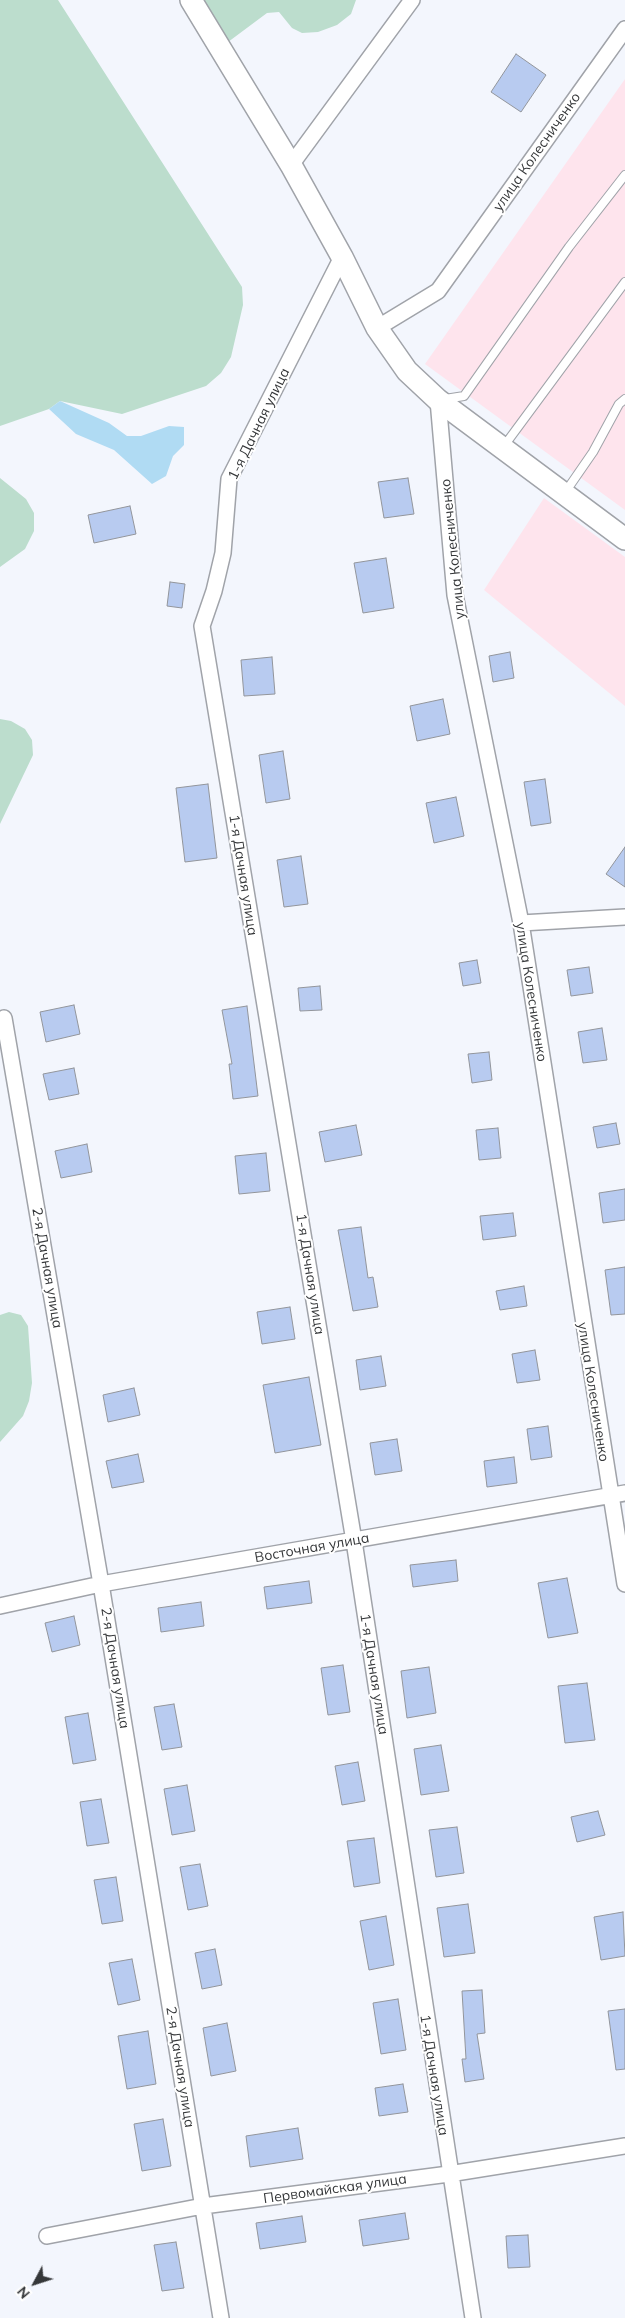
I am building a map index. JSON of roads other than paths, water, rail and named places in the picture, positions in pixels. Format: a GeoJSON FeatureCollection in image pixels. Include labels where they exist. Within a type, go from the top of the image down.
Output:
{"type":"FeatureCollection","features":[{"type":"Feature","properties":{"kind":"main road"},"geometry":{"type":"LineString","coordinates":[[195,2],[291,165],[342,257],[377,328],[407,371],[438,400],[502,448],[564,494],[623,532]]}},
{"type":"Feature","properties":{"kind":"street"},"geometry":{"type":"LineString","coordinates":[[291,165],[412,0]]}},
{"type":"Feature","properties":{"kind":"street","name":"улица Колесниченко"},"geometry":{"type":"LineString","coordinates":[[377,328],[438,291],[625,29]]}},
{"type":"Feature","properties":{"kind":"street","name":"1-я Дачная улица"},"geometry":{"type":"LineString","coordinates":[[342,257],[229,479],[223,554],[214,591],[202,626],[354,1541],[449,2174],[473,2318]]}},
{"type":"Feature","properties":{"kind":"street","name":"улица Колесниченко"},"geometry":{"type":"LineString","coordinates":[[438,400],[455,595],[521,923],[609,1495],[625,1584]]}},
{"type":"Feature","properties":{"kind":"street"},"geometry":{"type":"LineString","coordinates":[[521,923],[625,917]]}},
{"type":"Feature","properties":{"kind":"street","name":"2-я Дачная улица"},"geometry":{"type":"LineString","coordinates":[[4,1018],[101,1584],[220,2318]]}},
{"type":"Feature","properties":{"kind":"street","name":"Восточная улица"},"geometry":{"type":"LineString","coordinates":[[0,1606],[101,1584],[625,1493]]}},
{"type":"Feature","properties":{"kind":"street","name":"Первомайская улица"},"geometry":{"type":"LineString","coordinates":[[47,2236],[203,2206],[449,2174],[625,2146]]}},
{"type":"Feature","properties":{"kind":"lane"},"geometry":{"type":"LineString","coordinates":[[438,400],[464,396],[569,247],[625,175]]}},
{"type":"Feature","properties":{"kind":"lane"},"geometry":{"type":"LineString","coordinates":[[502,448],[625,282]]}},
{"type":"Feature","properties":{"kind":"lane"},"geometry":{"type":"LineString","coordinates":[[564,494],[593,452],[619,404],[625,399]]}},
{"type":"Feature","properties":{"kind":"water"},"geometry":{"type":"Polygon","coordinates":[[[60,401],[109,423],[127,436],[141,436],[169,426],[184,427],[184,445],[173,456],[166,476],[152,484],[114,450],[76,434],[49,409],[60,401]]]}}]}
